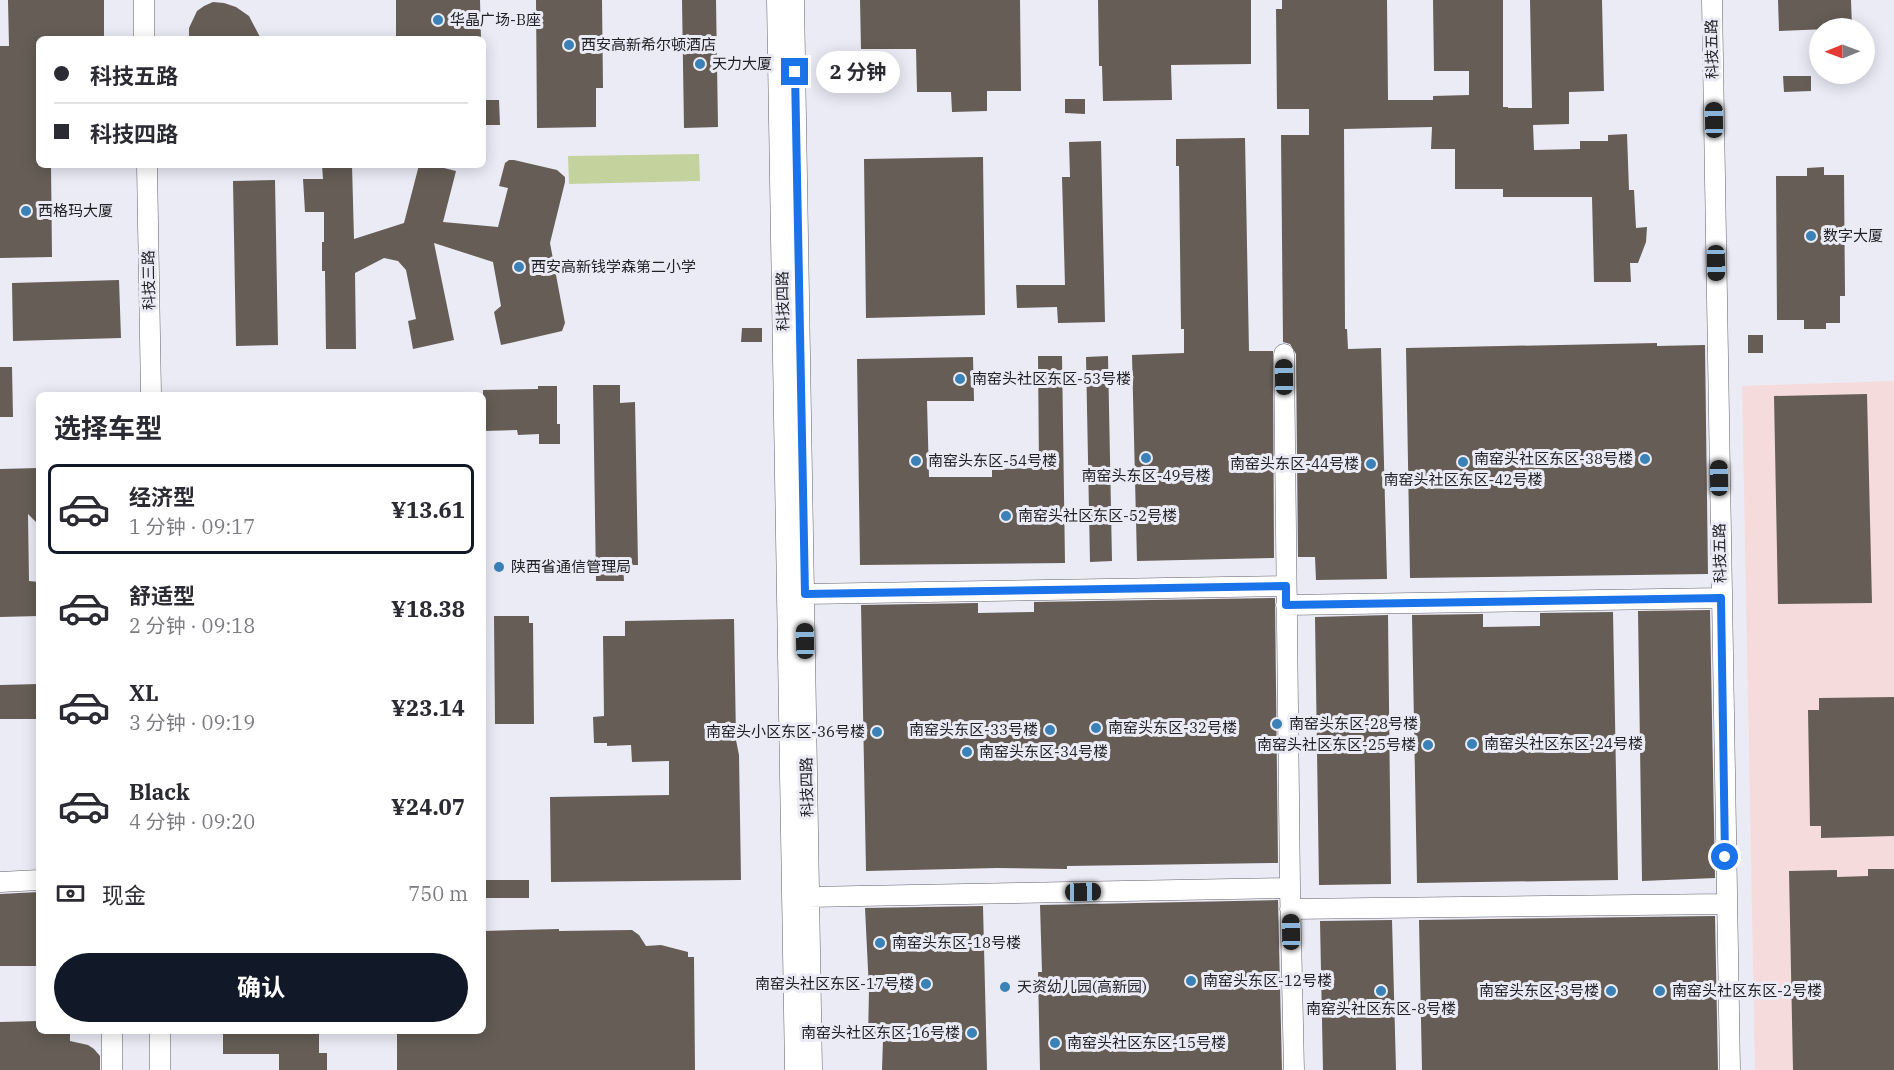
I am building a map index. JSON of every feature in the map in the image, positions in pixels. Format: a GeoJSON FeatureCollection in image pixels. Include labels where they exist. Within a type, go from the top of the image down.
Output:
{"type":"FeatureCollection","features":[{"type":"Feature","properties":{"kind":"street"},"geometry":{"type":"LineString","coordinates":[[144,0],[144,36]]}},
{"type":"Feature","properties":{"kind":"street","name":"科技四路"},"geometry":{"type":"LineString","coordinates":[[777,0],[789,594],[795,1070]]}},
{"type":"Feature","properties":{"kind":"street","name":"科技四路"},"geometry":{"type":"LineString","coordinates":[[794,0],[812,1070]]}},
{"type":"Feature","properties":{"kind":"street","name":"科技五路"},"geometry":{"type":"LineString","coordinates":[[1712,0],[1725,904],[1730,1070]]}},
{"type":"Feature","properties":{"kind":"street","name":"科技三路"},"geometry":{"type":"LineString","coordinates":[[147,168],[151,392]]}},
{"type":"Feature","properties":{"kind":"street"},"geometry":{"type":"LineString","coordinates":[[1284,354],[1294,1070]]}},
{"type":"Feature","properties":{"kind":"street"},"geometry":{"type":"LineString","coordinates":[[805,594],[1721,598]]}},
{"type":"Feature","properties":{"kind":"street"},"geometry":{"type":"LineString","coordinates":[[0,882],[36,880]]}},
{"type":"Feature","properties":{"kind":"street"},"geometry":{"type":"LineString","coordinates":[[808,897],[1290,888]]}},
{"type":"Feature","properties":{"kind":"street"},"geometry":{"type":"LineString","coordinates":[[1290,909],[1725,904]]}},
{"type":"Feature","properties":{"kind":"street"},"geometry":{"type":"LineString","coordinates":[[112,1034],[112,1070]]}},
{"type":"Feature","properties":{"kind":"street"},"geometry":{"type":"LineString","coordinates":[[160,1034],[160,1070]]}},
{"type":"Feature","properties":{"kind":"shaded area"},"geometry":{"type":"Polygon","coordinates":[[[1894,381],[1894,1070],[1755,1070],[1742,386],[1894,381]]]}},
{"type":"Feature","properties":{"kind":"green space"},"geometry":{"type":"Polygon","coordinates":[[[699,154],[700,181],[569,184],[568,156],[699,154]]]}},
{"type":"Feature","properties":{"kind":"building"},"geometry":{"type":"Polygon","coordinates":[[[8,0],[104,0],[104,36],[36,36],[36,168],[51,168],[52,257],[0,258],[0,46],[9,46],[8,0]]]}},
{"type":"Feature","properties":{"kind":"building","name":"华晶广场-B座"},"geometry":{"type":"Polygon","coordinates":[[[396,0],[480,0],[481,36],[396,36],[396,0]]]}},
{"type":"Feature","properties":{"kind":"building","name":"西安高新希尔顿酒店"},"geometry":{"type":"Polygon","coordinates":[[[536,0],[602,0],[603,88],[596,88],[596,127],[537,128],[536,0]]]}},
{"type":"Feature","properties":{"kind":"building","name":"天力大厦"},"geometry":{"type":"Polygon","coordinates":[[[682,0],[716,0],[718,127],[684,128],[682,0]]]}},
{"type":"Feature","properties":{"kind":"building"},"geometry":{"type":"Polygon","coordinates":[[[860,0],[1020,0],[1021,91],[987,91],[987,111],[952,112],[951,92],[917,92],[916,49],[861,49],[860,0]]]}},
{"type":"Feature","properties":{"kind":"building"},"geometry":{"type":"Polygon","coordinates":[[[1098,0],[1251,0],[1251,64],[1171,65],[1172,100],[1103,101],[1102,66],[1099,66],[1098,0]]]}},
{"type":"Feature","properties":{"kind":"building"},"geometry":{"type":"Polygon","coordinates":[[[1282,0],[1387,0],[1388,100],[1433,100],[1433,96],[1469,95],[1469,71],[1434,71],[1433,0],[1503,0],[1503,107],[1532,108],[1530,0],[1602,0],[1604,91],[1569,92],[1569,124],[1533,125],[1534,150],[1580,149],[1580,141],[1608,141],[1608,135],[1627,134],[1629,190],[1634,190],[1636,228],[1647,227],[1646,242],[1638,263],[1630,263],[1631,282],[1594,282],[1592,197],[1503,197],[1503,189],[1455,189],[1455,149],[1431,149],[1432,127],[1344,129],[1345,329],[1347,329],[1348,349],[1381,348],[1387,579],[1316,580],[1315,557],[1298,557],[1296,354],[1290,344],[1283,342],[1281,135],[1309,135],[1309,109],[1277,109],[1276,9],[1282,9],[1282,0]]]}},
{"type":"Feature","properties":{"kind":"building"},"geometry":{"type":"Polygon","coordinates":[[[1778,0],[1851,0],[1852,18],[1809,18],[1809,30],[1779,31],[1778,0]]]}},
{"type":"Feature","properties":{"kind":"building"},"geometry":{"type":"Polygon","coordinates":[[[213,2],[236,7],[249,16],[259,36],[189,36],[189,28],[197,11],[213,2]]]}},
{"type":"Feature","properties":{"kind":"building"},"geometry":{"type":"Polygon","coordinates":[[[1783,76],[1809,76],[1811,91],[1784,92],[1783,76]]]}},
{"type":"Feature","properties":{"kind":"building"},"geometry":{"type":"Polygon","coordinates":[[[1065,99],[1085,99],[1085,114],[1065,113],[1065,99]]]}},
{"type":"Feature","properties":{"kind":"building"},"geometry":{"type":"Polygon","coordinates":[[[486,100],[499,100],[500,125],[486,125],[486,100]]]}},
{"type":"Feature","properties":{"kind":"building"},"geometry":{"type":"Polygon","coordinates":[[[1245,138],[1249,351],[1273,351],[1274,558],[1137,561],[1132,355],[1184,353],[1184,329],[1181,329],[1179,166],[1176,166],[1176,139],[1245,138]]]}},
{"type":"Feature","properties":{"kind":"building"},"geometry":{"type":"Polygon","coordinates":[[[1101,141],[1105,322],[1058,323],[1057,307],[1017,308],[1016,285],[1065,285],[1062,177],[1070,177],[1069,142],[1101,141]]]}},
{"type":"Feature","properties":{"kind":"building"},"geometry":{"type":"Polygon","coordinates":[[[983,157],[985,315],[866,318],[864,159],[983,157]]]}},
{"type":"Feature","properties":{"kind":"building"},"geometry":{"type":"Polygon","coordinates":[[[514,160],[557,170],[565,177],[550,243],[565,323],[562,331],[501,345],[494,312],[501,306],[493,262],[434,243],[454,340],[413,349],[408,321],[416,319],[406,270],[398,261],[384,258],[355,273],[356,349],[326,349],[325,271],[322,271],[324,212],[305,212],[303,179],[323,179],[322,168],[352,168],[354,239],[404,223],[418,168],[444,168],[456,171],[443,222],[498,227],[508,188],[499,186],[505,163],[514,160]]]}},
{"type":"Feature","properties":{"kind":"building","name":"数字大厦"},"geometry":{"type":"Polygon","coordinates":[[[1824,167],[1824,175],[1844,175],[1845,296],[1840,296],[1840,323],[1826,323],[1826,329],[1804,329],[1804,320],[1777,320],[1776,176],[1807,176],[1807,168],[1824,167]]]}},
{"type":"Feature","properties":{"kind":"building"},"geometry":{"type":"Polygon","coordinates":[[[275,180],[278,345],[236,346],[233,181],[275,180]]]}},
{"type":"Feature","properties":{"kind":"building"},"geometry":{"type":"Polygon","coordinates":[[[119,280],[121,338],[13,341],[12,283],[119,280]]]}},
{"type":"Feature","properties":{"kind":"building"},"geometry":{"type":"Polygon","coordinates":[[[742,328],[762,328],[762,342],[741,342],[742,328]]]}},
{"type":"Feature","properties":{"kind":"building"},"geometry":{"type":"Polygon","coordinates":[[[1748,335],[1763,335],[1763,353],[1748,353],[1748,335]]]}},
{"type":"Feature","properties":{"kind":"building"},"geometry":{"type":"Polygon","coordinates":[[[1657,343],[1657,346],[1705,345],[1708,574],[1410,578],[1406,348],[1657,343]]]}},
{"type":"Feature","properties":{"kind":"building"},"geometry":{"type":"Polygon","coordinates":[[[1038,356],[1062,356],[1065,563],[860,565],[857,359],[973,357],[974,401],[927,401],[929,477],[992,477],[992,469],[1039,468],[1038,356]]]}},
{"type":"Feature","properties":{"kind":"building"},"geometry":{"type":"Polygon","coordinates":[[[1108,356],[1112,561],[1090,562],[1086,357],[1108,356]]]}},
{"type":"Feature","properties":{"kind":"building"},"geometry":{"type":"Polygon","coordinates":[[[0,367],[12,367],[13,417],[0,417],[0,367]]]}},
{"type":"Feature","properties":{"kind":"building"},"geometry":{"type":"Polygon","coordinates":[[[593,385],[620,385],[620,403],[635,402],[638,565],[623,565],[624,581],[596,581],[593,385]]]}},
{"type":"Feature","properties":{"kind":"building"},"geometry":{"type":"Polygon","coordinates":[[[538,386],[557,386],[557,424],[560,424],[560,444],[539,444],[539,434],[518,435],[517,430],[486,431],[486,392],[483,390],[538,389],[538,386]]]}},
{"type":"Feature","properties":{"kind":"building"},"geometry":{"type":"Polygon","coordinates":[[[1867,394],[1872,603],[1778,604],[1774,396],[1867,394]]]}},
{"type":"Feature","properties":{"kind":"building"},"geometry":{"type":"Polygon","coordinates":[[[36,468],[36,522],[28,514],[29,581],[36,582],[36,616],[0,617],[0,469],[36,468]]]}},
{"type":"Feature","properties":{"kind":"building"},"geometry":{"type":"Polygon","coordinates":[[[1275,598],[1278,863],[1067,866],[1067,869],[866,871],[861,605],[978,603],[978,613],[1034,612],[1034,602],[1275,598]]]}},
{"type":"Feature","properties":{"kind":"building"},"geometry":{"type":"Polygon","coordinates":[[[1710,610],[1715,878],[1642,881],[1638,611],[1710,610]]]}},
{"type":"Feature","properties":{"kind":"building"},"geometry":{"type":"Polygon","coordinates":[[[1613,612],[1618,880],[1417,883],[1412,615],[1483,614],[1483,627],[1540,626],[1540,613],[1613,612]]]}},
{"type":"Feature","properties":{"kind":"building"},"geometry":{"type":"Polygon","coordinates":[[[1388,615],[1391,884],[1319,885],[1315,617],[1388,615]]]}},
{"type":"Feature","properties":{"kind":"building"},"geometry":{"type":"Polygon","coordinates":[[[494,616],[529,616],[529,623],[533,623],[534,724],[495,724],[494,616]]]}},
{"type":"Feature","properties":{"kind":"building"},"geometry":{"type":"Polygon","coordinates":[[[734,619],[741,880],[551,882],[550,797],[669,795],[669,761],[632,762],[631,745],[607,746],[607,743],[594,743],[593,717],[604,716],[603,636],[625,636],[625,621],[734,619]]]}},
{"type":"Feature","properties":{"kind":"building"},"geometry":{"type":"Polygon","coordinates":[[[36,684],[36,719],[0,719],[0,685],[36,684]]]}},
{"type":"Feature","properties":{"kind":"building"},"geometry":{"type":"Polygon","coordinates":[[[1894,697],[1894,836],[1821,838],[1821,826],[1810,826],[1808,710],[1819,710],[1819,698],[1894,697]]]}},
{"type":"Feature","properties":{"kind":"building"},"geometry":{"type":"Polygon","coordinates":[[[1868,869],[1894,869],[1894,1070],[1793,1070],[1789,871],[1837,870],[1837,877],[1868,876],[1868,869]]]}},
{"type":"Feature","properties":{"kind":"building"},"geometry":{"type":"Polygon","coordinates":[[[486,880],[529,880],[529,898],[486,898],[486,880]]]}},
{"type":"Feature","properties":{"kind":"building"},"geometry":{"type":"Polygon","coordinates":[[[36,892],[36,966],[0,966],[0,894],[36,892]]]}},
{"type":"Feature","properties":{"kind":"building"},"geometry":{"type":"Polygon","coordinates":[[[1278,900],[1282,1070],[1040,1070],[1038,972],[1042,972],[1040,905],[1278,900]]]}},
{"type":"Feature","properties":{"kind":"building"},"geometry":{"type":"Polygon","coordinates":[[[983,906],[987,1070],[882,1070],[883,1040],[868,1040],[869,990],[865,908],[983,906]]]}},
{"type":"Feature","properties":{"kind":"building"},"geometry":{"type":"Polygon","coordinates":[[[1715,916],[1718,1070],[1422,1070],[1419,920],[1715,916]]]}},
{"type":"Feature","properties":{"kind":"building"},"geometry":{"type":"Polygon","coordinates":[[[1392,920],[1396,1070],[1323,1070],[1320,921],[1392,920]]]}},
{"type":"Feature","properties":{"kind":"building"},"geometry":{"type":"Polygon","coordinates":[[[632,930],[639,935],[646,946],[661,945],[688,952],[688,957],[694,957],[695,1070],[397,1070],[397,1034],[486,1034],[486,931],[632,930]]]}},
{"type":"Feature","properties":{"kind":"building"},"geometry":{"type":"Polygon","coordinates":[[[36,1021],[36,1034],[70,1034],[70,1041],[88,1045],[100,1056],[100,1070],[0,1070],[0,1022],[36,1021]]]}},
{"type":"Feature","properties":{"kind":"building"},"geometry":{"type":"Polygon","coordinates":[[[223,1034],[319,1034],[319,1053],[327,1053],[327,1070],[279,1070],[279,1054],[223,1054],[223,1034]]]}},
{"type":"Feature","properties":{"kind":"place","name":"华晶广场-B座"},"geometry":{"type":"Point","coordinates":[438,20]}},
{"type":"Feature","properties":{"kind":"place","name":"西安高新希尔顿酒店"},"geometry":{"type":"Point","coordinates":[569,45]}},
{"type":"Feature","properties":{"kind":"place","name":"天力大厦"},"geometry":{"type":"Point","coordinates":[700,64]}},
{"type":"Feature","properties":{"kind":"place","name":"西格玛大厦"},"geometry":{"type":"Point","coordinates":[26,211]}},
{"type":"Feature","properties":{"kind":"place","name":"数字大厦"},"geometry":{"type":"Point","coordinates":[1811,236]}},
{"type":"Feature","properties":{"kind":"place","name":"西安高新钱学森第二小学"},"geometry":{"type":"Point","coordinates":[519,267]}},
{"type":"Feature","properties":{"kind":"place","name":"南窑头社区东区-53号楼"},"geometry":{"type":"Point","coordinates":[960,379]}},
{"type":"Feature","properties":{"kind":"place","name":"南窑头东区-49号楼"},"geometry":{"type":"Point","coordinates":[1146,458]}},
{"type":"Feature","properties":{"kind":"place","name":"南窑头社区东区-38号楼"},"geometry":{"type":"Point","coordinates":[1645,459]}},
{"type":"Feature","properties":{"kind":"place","name":"南窑头东区-54号楼"},"geometry":{"type":"Point","coordinates":[916,461]}},
{"type":"Feature","properties":{"kind":"place","name":"南窑头社区东区-42号楼"},"geometry":{"type":"Point","coordinates":[1463,462]}},
{"type":"Feature","properties":{"kind":"place","name":"南窑头东区-44号楼"},"geometry":{"type":"Point","coordinates":[1371,464]}},
{"type":"Feature","properties":{"kind":"place","name":"南窑头社区东区-52号楼"},"geometry":{"type":"Point","coordinates":[1006,516]}},
{"type":"Feature","properties":{"kind":"place","name":"陕西省通信管理局"},"geometry":{"type":"Point","coordinates":[499,567]}},
{"type":"Feature","properties":{"kind":"place","name":"南窑头东区-28号楼"},"geometry":{"type":"Point","coordinates":[1277,724]}},
{"type":"Feature","properties":{"kind":"place","name":"南窑头东区-32号楼"},"geometry":{"type":"Point","coordinates":[1096,728]}},
{"type":"Feature","properties":{"kind":"place","name":"南窑头东区-33号楼"},"geometry":{"type":"Point","coordinates":[1050,730]}},
{"type":"Feature","properties":{"kind":"place","name":"南窑头小区东区-36号楼"},"geometry":{"type":"Point","coordinates":[877,732]}},
{"type":"Feature","properties":{"kind":"place","name":"南窑头社区东区-24号楼"},"geometry":{"type":"Point","coordinates":[1472,744]}},
{"type":"Feature","properties":{"kind":"place","name":"南窑头社区东区-25号楼"},"geometry":{"type":"Point","coordinates":[1428,745]}},
{"type":"Feature","properties":{"kind":"place","name":"南窑头东区-34号楼"},"geometry":{"type":"Point","coordinates":[967,752]}},
{"type":"Feature","properties":{"kind":"place","name":"南窑头东区-18号楼"},"geometry":{"type":"Point","coordinates":[880,943]}},
{"type":"Feature","properties":{"kind":"place","name":"南窑头东区-12号楼"},"geometry":{"type":"Point","coordinates":[1191,981]}},
{"type":"Feature","properties":{"kind":"place","name":"南窑头社区东区-17号楼"},"geometry":{"type":"Point","coordinates":[926,984]}},
{"type":"Feature","properties":{"kind":"place","name":"天资幼儿园(高新园)"},"geometry":{"type":"Point","coordinates":[1005,987]}},
{"type":"Feature","properties":{"kind":"place","name":"南窑头社区东区-8号楼"},"geometry":{"type":"Point","coordinates":[1381,991]}},
{"type":"Feature","properties":{"kind":"place","name":"南窑头东区-3号楼"},"geometry":{"type":"Point","coordinates":[1611,991]}},
{"type":"Feature","properties":{"kind":"place","name":"南窑头社区东区-2号楼"},"geometry":{"type":"Point","coordinates":[1660,991]}},
{"type":"Feature","properties":{"kind":"place","name":"南窑头社区东区-16号楼"},"geometry":{"type":"Point","coordinates":[972,1033]}},
{"type":"Feature","properties":{"kind":"place","name":"南窑头社区东区-15号楼"},"geometry":{"type":"Point","coordinates":[1055,1043]}},
{"type":"Feature","properties":{"kind":"route"},"geometry":{"type":"LineString","coordinates":[[795,72],[805,594],[1286,586],[1286,605],[1721,598],[1725,857]]}}]}
